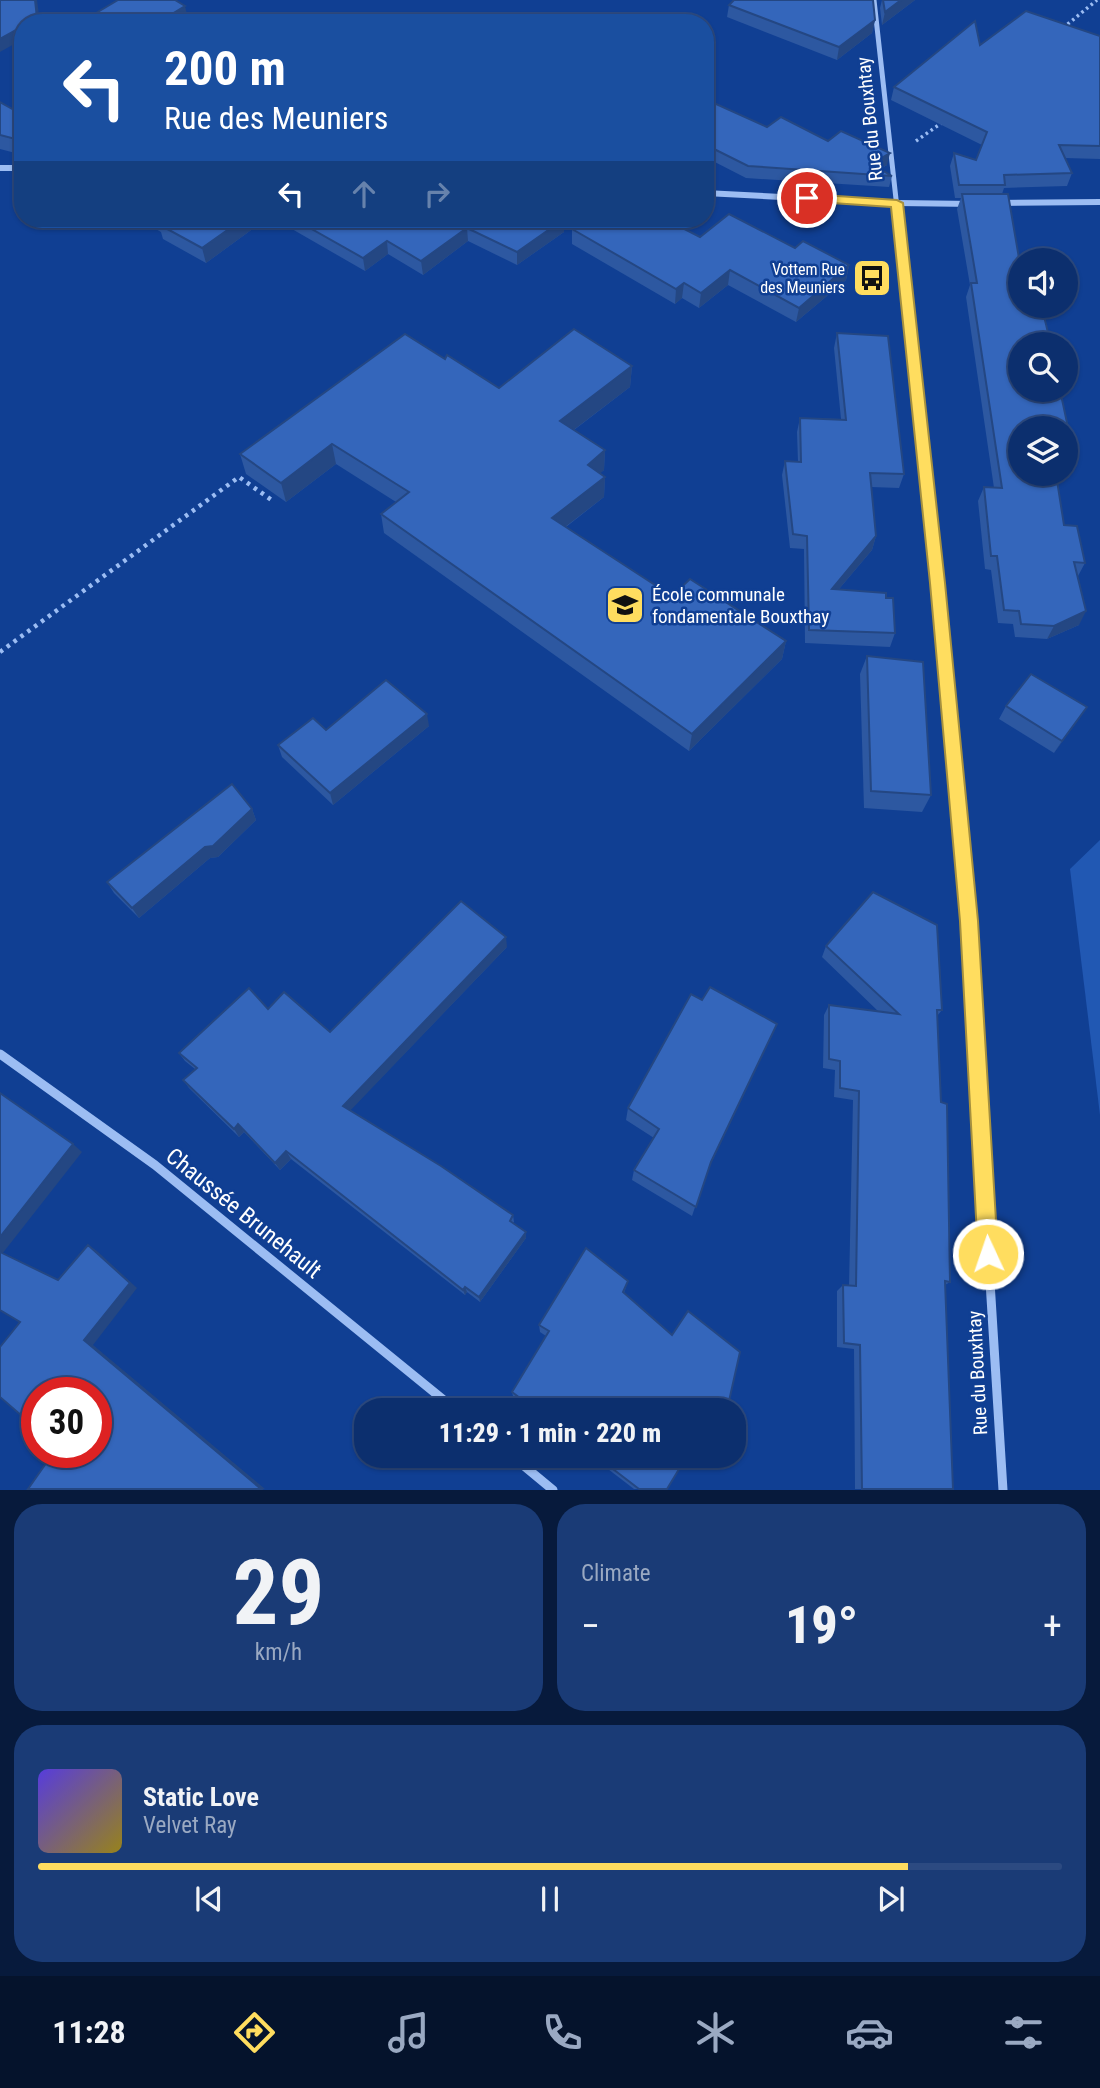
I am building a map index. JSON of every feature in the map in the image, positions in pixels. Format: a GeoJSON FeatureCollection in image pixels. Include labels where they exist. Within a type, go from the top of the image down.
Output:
{"type":"FeatureCollection","features":[{"type":"Feature","properties":{"kind":"street","name":"Rue du Bouxhtay"},"geometry":{"type":"LineString","coordinates":[[874,0],[938,583],[969,921],[1003,1489]]}},
{"type":"Feature","properties":{"kind":"street"},"geometry":{"type":"LineString","coordinates":[[714,193],[897,203],[1100,201]]}},
{"type":"Feature","properties":{"kind":"street","name":"Chaussée Brunehault"},"geometry":{"type":"LineString","coordinates":[[0,1054],[155,1165],[441,1398]]}},
{"type":"Feature","properties":{"kind":"street"},"geometry":{"type":"LineString","coordinates":[[527,1468],[553,1489]]}},
{"type":"Feature","properties":{"kind":"path"},"geometry":{"type":"LineString","coordinates":[[1055,34],[1097,0]]}},
{"type":"Feature","properties":{"kind":"path"},"geometry":{"type":"LineString","coordinates":[[890,151],[911,145],[952,116]]}},
{"type":"Feature","properties":{"kind":"path"},"geometry":{"type":"LineString","coordinates":[[0,652],[239,477],[273,501]]}},
{"type":"Feature","properties":{"kind":"shaded area"},"geometry":{"type":"Polygon","coordinates":[[[1100,840],[1100,1115],[1070,869],[1100,840]]]}},
{"type":"Feature","properties":{"kind":"building"},"geometry":{"type":"Polygon","coordinates":[[[0,0],[35,0],[37,14],[14,14],[14,31],[0,39],[0,0]]]}},
{"type":"Feature","properties":{"kind":"building"},"geometry":{"type":"Polygon","coordinates":[[[118,0],[175,0],[185,6],[172,14],[94,14],[118,0]]]}},
{"type":"Feature","properties":{"kind":"building"},"geometry":{"type":"Polygon","coordinates":[[[734,0],[873,0],[875,20],[839,47],[729,5],[734,0]]]}},
{"type":"Feature","properties":{"kind":"building"},"geometry":{"type":"Polygon","coordinates":[[[883,0],[901,0],[885,12],[883,0]]]}},
{"type":"Feature","properties":{"kind":"building"},"geometry":{"type":"Polygon","coordinates":[[[1026,11],[1100,36],[1100,146],[1059,145],[1072,173],[1004,175],[1005,185],[959,185],[954,153],[976,160],[987,132],[894,87],[975,21],[980,45],[1026,11]]]}},
{"type":"Feature","properties":{"kind":"building"},"geometry":{"type":"Polygon","coordinates":[[[0,102],[14,110],[14,139],[0,135],[0,102]]]}},
{"type":"Feature","properties":{"kind":"building"},"geometry":{"type":"Polygon","coordinates":[[[714,103],[767,127],[781,117],[828,141],[841,131],[890,153],[871,164],[892,176],[748,166],[714,149],[714,103]]]}},
{"type":"Feature","properties":{"kind":"building"},"geometry":{"type":"Polygon","coordinates":[[[962,194],[1008,194],[1017,248],[1008,248],[1008,318],[1044,318],[1048,332],[1008,332],[1008,402],[1063,402],[1066,416],[1008,416],[1008,486],[1058,486],[1064,525],[1077,526],[1085,563],[1074,562],[1086,611],[1054,626],[1021,624],[1019,611],[1004,610],[997,556],[991,556],[984,487],[1002,488],[971,283],[977,283],[962,194]]]}},
{"type":"Feature","properties":{"kind":"building"},"geometry":{"type":"Polygon","coordinates":[[[729,214],[795,248],[803,241],[849,265],[799,308],[730,270],[701,293],[684,283],[676,289],[572,229],[682,228],[700,237],[729,214]]]}},
{"type":"Feature","properties":{"kind":"building"},"geometry":{"type":"Polygon","coordinates":[[[165,228],[230,228],[202,248],[165,228]]]}},
{"type":"Feature","properties":{"kind":"building"},"geometry":{"type":"Polygon","coordinates":[[[310,228],[467,228],[421,261],[387,241],[363,258],[310,228]]]}},
{"type":"Feature","properties":{"kind":"building"},"geometry":{"type":"Polygon","coordinates":[[[467,228],[551,228],[517,252],[467,228]]]}},
{"type":"Feature","properties":{"kind":"building"},"geometry":{"type":"Polygon","coordinates":[[[574,329],[632,366],[560,421],[605,450],[588,465],[605,477],[552,518],[672,596],[690,579],[786,641],[692,734],[381,514],[409,492],[332,444],[281,483],[240,454],[405,334],[445,359],[447,355],[499,388],[574,329]]]}},
{"type":"Feature","properties":{"kind":"building"},"geometry":{"type":"Polygon","coordinates":[[[837,333],[888,336],[904,474],[870,473],[876,536],[832,589],[886,593],[886,598],[893,598],[895,633],[809,630],[807,536],[793,534],[785,461],[801,462],[800,418],[846,420],[837,333]]]}},
{"type":"Feature","properties":{"kind":"building"},"geometry":{"type":"Polygon","coordinates":[[[867,656],[923,662],[931,795],[871,791],[867,656]]]}},
{"type":"Feature","properties":{"kind":"building"},"geometry":{"type":"Polygon","coordinates":[[[1031,674],[1087,707],[1062,741],[1006,706],[1031,674]]]}},
{"type":"Feature","properties":{"kind":"building"},"geometry":{"type":"Polygon","coordinates":[[[386,680],[427,714],[330,793],[278,745],[313,718],[326,730],[386,680]]]}},
{"type":"Feature","properties":{"kind":"building"},"geometry":{"type":"Polygon","coordinates":[[[232,784],[252,809],[213,846],[205,847],[132,908],[107,882],[232,784]]]}},
{"type":"Feature","properties":{"kind":"building"},"geometry":{"type":"Polygon","coordinates":[[[873,892],[937,925],[942,1010],[937,1010],[941,1102],[947,1104],[950,1282],[945,1281],[953,1489],[862,1489],[860,1345],[844,1343],[843,1285],[856,1286],[859,1091],[840,1088],[840,1061],[829,1059],[829,1005],[899,1014],[826,946],[873,892]]]}},
{"type":"Feature","properties":{"kind":"building"},"geometry":{"type":"Polygon","coordinates":[[[461,901],[506,937],[343,1106],[441,1166],[513,1215],[510,1221],[526,1232],[479,1297],[465,1287],[463,1290],[286,1151],[275,1163],[238,1124],[234,1129],[183,1080],[197,1068],[179,1053],[249,988],[268,1009],[284,992],[330,1032],[461,901]]]}},
{"type":"Feature","properties":{"kind":"building"},"geometry":{"type":"Polygon","coordinates":[[[710,987],[777,1024],[711,1162],[696,1207],[634,1170],[659,1129],[628,1108],[691,994],[702,1000],[710,987]]]}},
{"type":"Feature","properties":{"kind":"building"},"geometry":{"type":"Polygon","coordinates":[[[0,1093],[73,1144],[0,1237],[0,1093]]]}},
{"type":"Feature","properties":{"kind":"building"},"geometry":{"type":"Polygon","coordinates":[[[88,1245],[130,1283],[84,1340],[261,1489],[28,1489],[43,1468],[112,1468],[112,1377],[21,1377],[21,1415],[0,1397],[0,1347],[20,1322],[0,1310],[0,1252],[58,1280],[88,1245]]]}},
{"type":"Feature","properties":{"kind":"building"},"geometry":{"type":"Polygon","coordinates":[[[586,1248],[628,1281],[623,1292],[672,1335],[688,1311],[740,1352],[730,1398],[520,1398],[512,1392],[549,1331],[539,1325],[586,1248]]]}},
{"type":"Feature","properties":{"kind":"building"},"geometry":{"type":"Polygon","coordinates":[[[612,1468],[680,1468],[667,1489],[639,1489],[612,1468]]]}},
{"type":"Feature","properties":{"kind":"place","name":"Vottem Rue des Meuniers"},"geometry":{"type":"Point","coordinates":[872,278]}},
{"type":"Feature","properties":{"kind":"place","name":"École communale fondamentale Bouxthay"},"geometry":{"type":"Point","coordinates":[625,605]}},
{"type":"Feature","properties":{"kind":"route"},"geometry":{"type":"LineString","coordinates":[[807,198],[897,203],[938,583],[969,921],[988,1254]]}}]}
